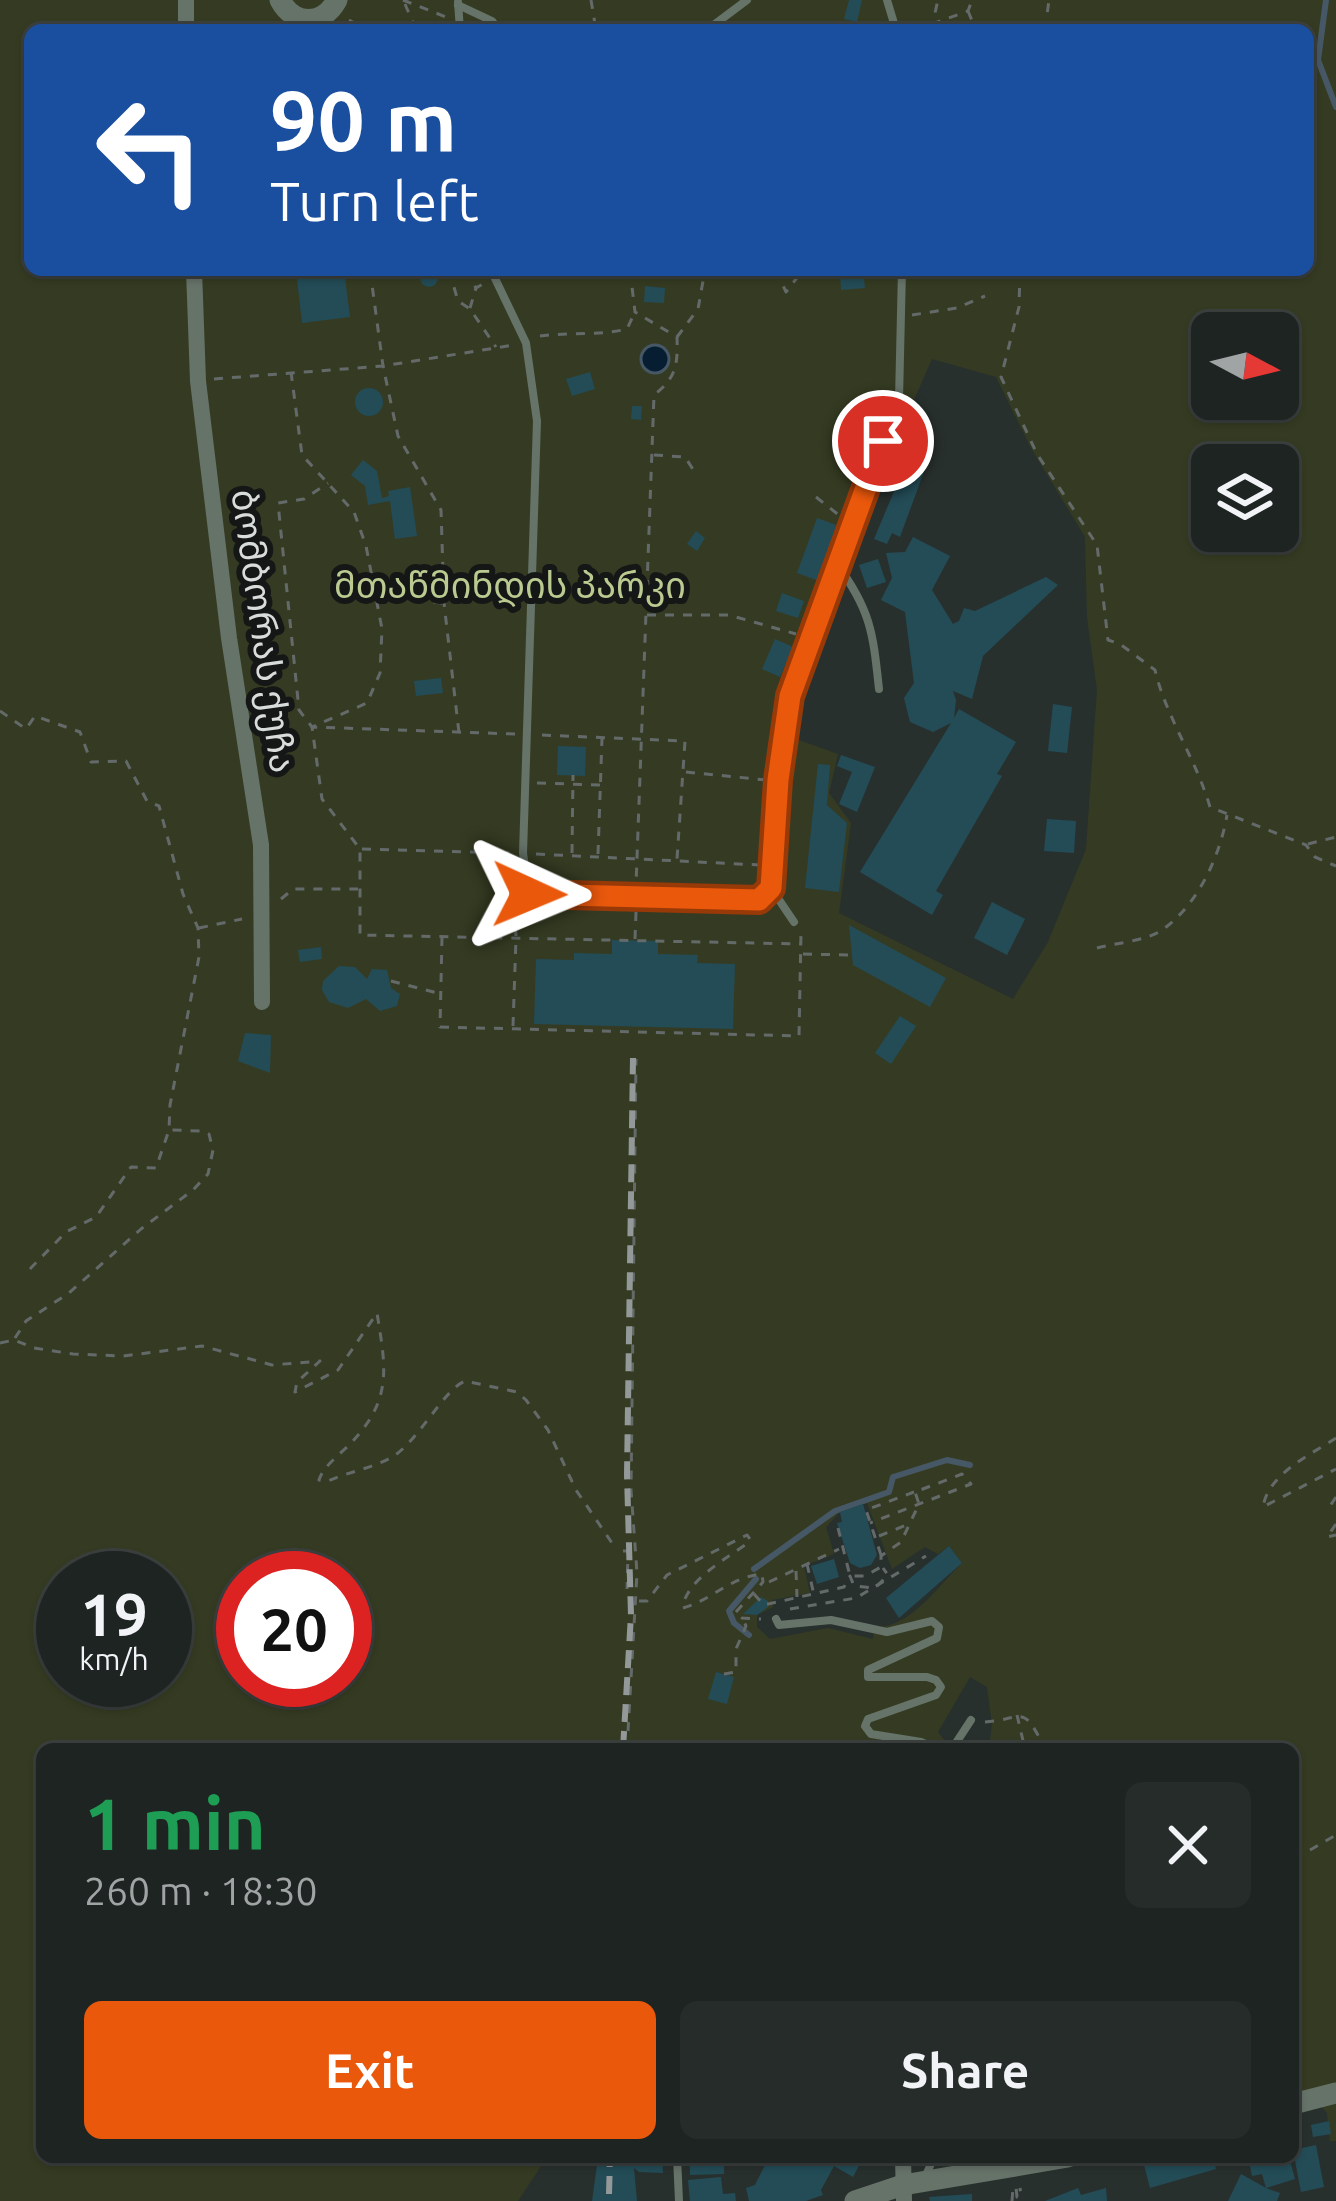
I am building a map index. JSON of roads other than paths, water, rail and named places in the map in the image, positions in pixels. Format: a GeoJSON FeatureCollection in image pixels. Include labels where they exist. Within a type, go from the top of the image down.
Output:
{"type":"FeatureCollection","features":[{"type":"Feature","properties":{"kind":"street"},"geometry":{"type":"LineString","coordinates":[[280,0],[290,15],[308,21],[334,5]]}},
{"type":"Feature","properties":{"kind":"street","name":"ბომბორას ქუჩა"},"geometry":{"type":"LineString","coordinates":[[194,276],[198,381],[229,638],[261,845],[262,1002]]}},
{"type":"Feature","properties":{"kind":"street"},"geometry":{"type":"LineString","coordinates":[[1299,2102],[1336,2093]]}},
{"type":"Feature","properties":{"kind":"street"},"geometry":{"type":"LineString","coordinates":[[855,2201],[1038,2163]]}},
{"type":"Feature","properties":{"kind":"lane"},"geometry":{"type":"LineString","coordinates":[[714,24],[748,0]]}},
{"type":"Feature","properties":{"kind":"lane"},"geometry":{"type":"LineString","coordinates":[[458,3],[494,24]]}},
{"type":"Feature","properties":{"kind":"lane"},"geometry":{"type":"LineString","coordinates":[[493,276],[526,344],[537,421],[523,854],[529,894],[759,900],[771,888]]}},
{"type":"Feature","properties":{"kind":"lane"},"geometry":{"type":"LineString","coordinates":[[794,922],[771,888],[778,780],[790,696],[899,399],[902,276]]}},
{"type":"Feature","properties":{"kind":"lane"},"geometry":{"type":"LineString","coordinates":[[836,563],[856,589],[872,623],[879,689]]}},
{"type":"Feature","properties":{"kind":"lane"},"geometry":{"type":"LineString","coordinates":[[776,1619],[779,1625],[831,1620],[887,1632],[932,1621],[939,1627],[938,1638],[868,1670],[868,1677],[936,1680],[940,1687],[936,1695],[868,1719],[865,1726],[871,1734],[924,1743]]}},
{"type":"Feature","properties":{"kind":"lane"},"geometry":{"type":"LineString","coordinates":[[956,1743],[971,1720]]}},
{"type":"Feature","properties":{"kind":"lane"},"geometry":{"type":"LineString","coordinates":[[677,2163],[679,2201]]}},
{"type":"Feature","properties":{"kind":"lane"},"geometry":{"type":"LineString","coordinates":[[910,2189],[930,2163]]}},
{"type":"Feature","properties":{"kind":"water"},"geometry":{"type":"Polygon","coordinates":[[[655,345],[665,349],[669,359],[665,369],[655,373],[645,369],[641,359],[645,349],[655,345]]]}},
{"type":"Feature","properties":{"kind":"waterway"},"geometry":{"type":"LineString","coordinates":[[1326,0],[1318,60],[1336,107]]}},
{"type":"Feature","properties":{"kind":"waterway"},"geometry":{"type":"LineString","coordinates":[[754,1569],[835,1511],[889,1492],[893,1477],[947,1460],[970,1465]]}},
{"type":"Feature","properties":{"kind":"waterway"},"geometry":{"type":"LineString","coordinates":[[749,1635],[734,1623],[729,1611],[756,1579]]}},
{"type":"Feature","properties":{"kind":"railway"},"geometry":{"type":"LineString","coordinates":[[623,1743],[631,1615],[627,1475],[633,1058]]}},
{"type":"Feature","properties":{"kind":"railway"},"geometry":{"type":"LineString","coordinates":[[609,2194],[610,2163]]}},
{"type":"Feature","properties":{"kind":"park label","name":"მთაწმინდის პარკი"},"geometry":{"type":"Point","coordinates":[510,585]}}]}
